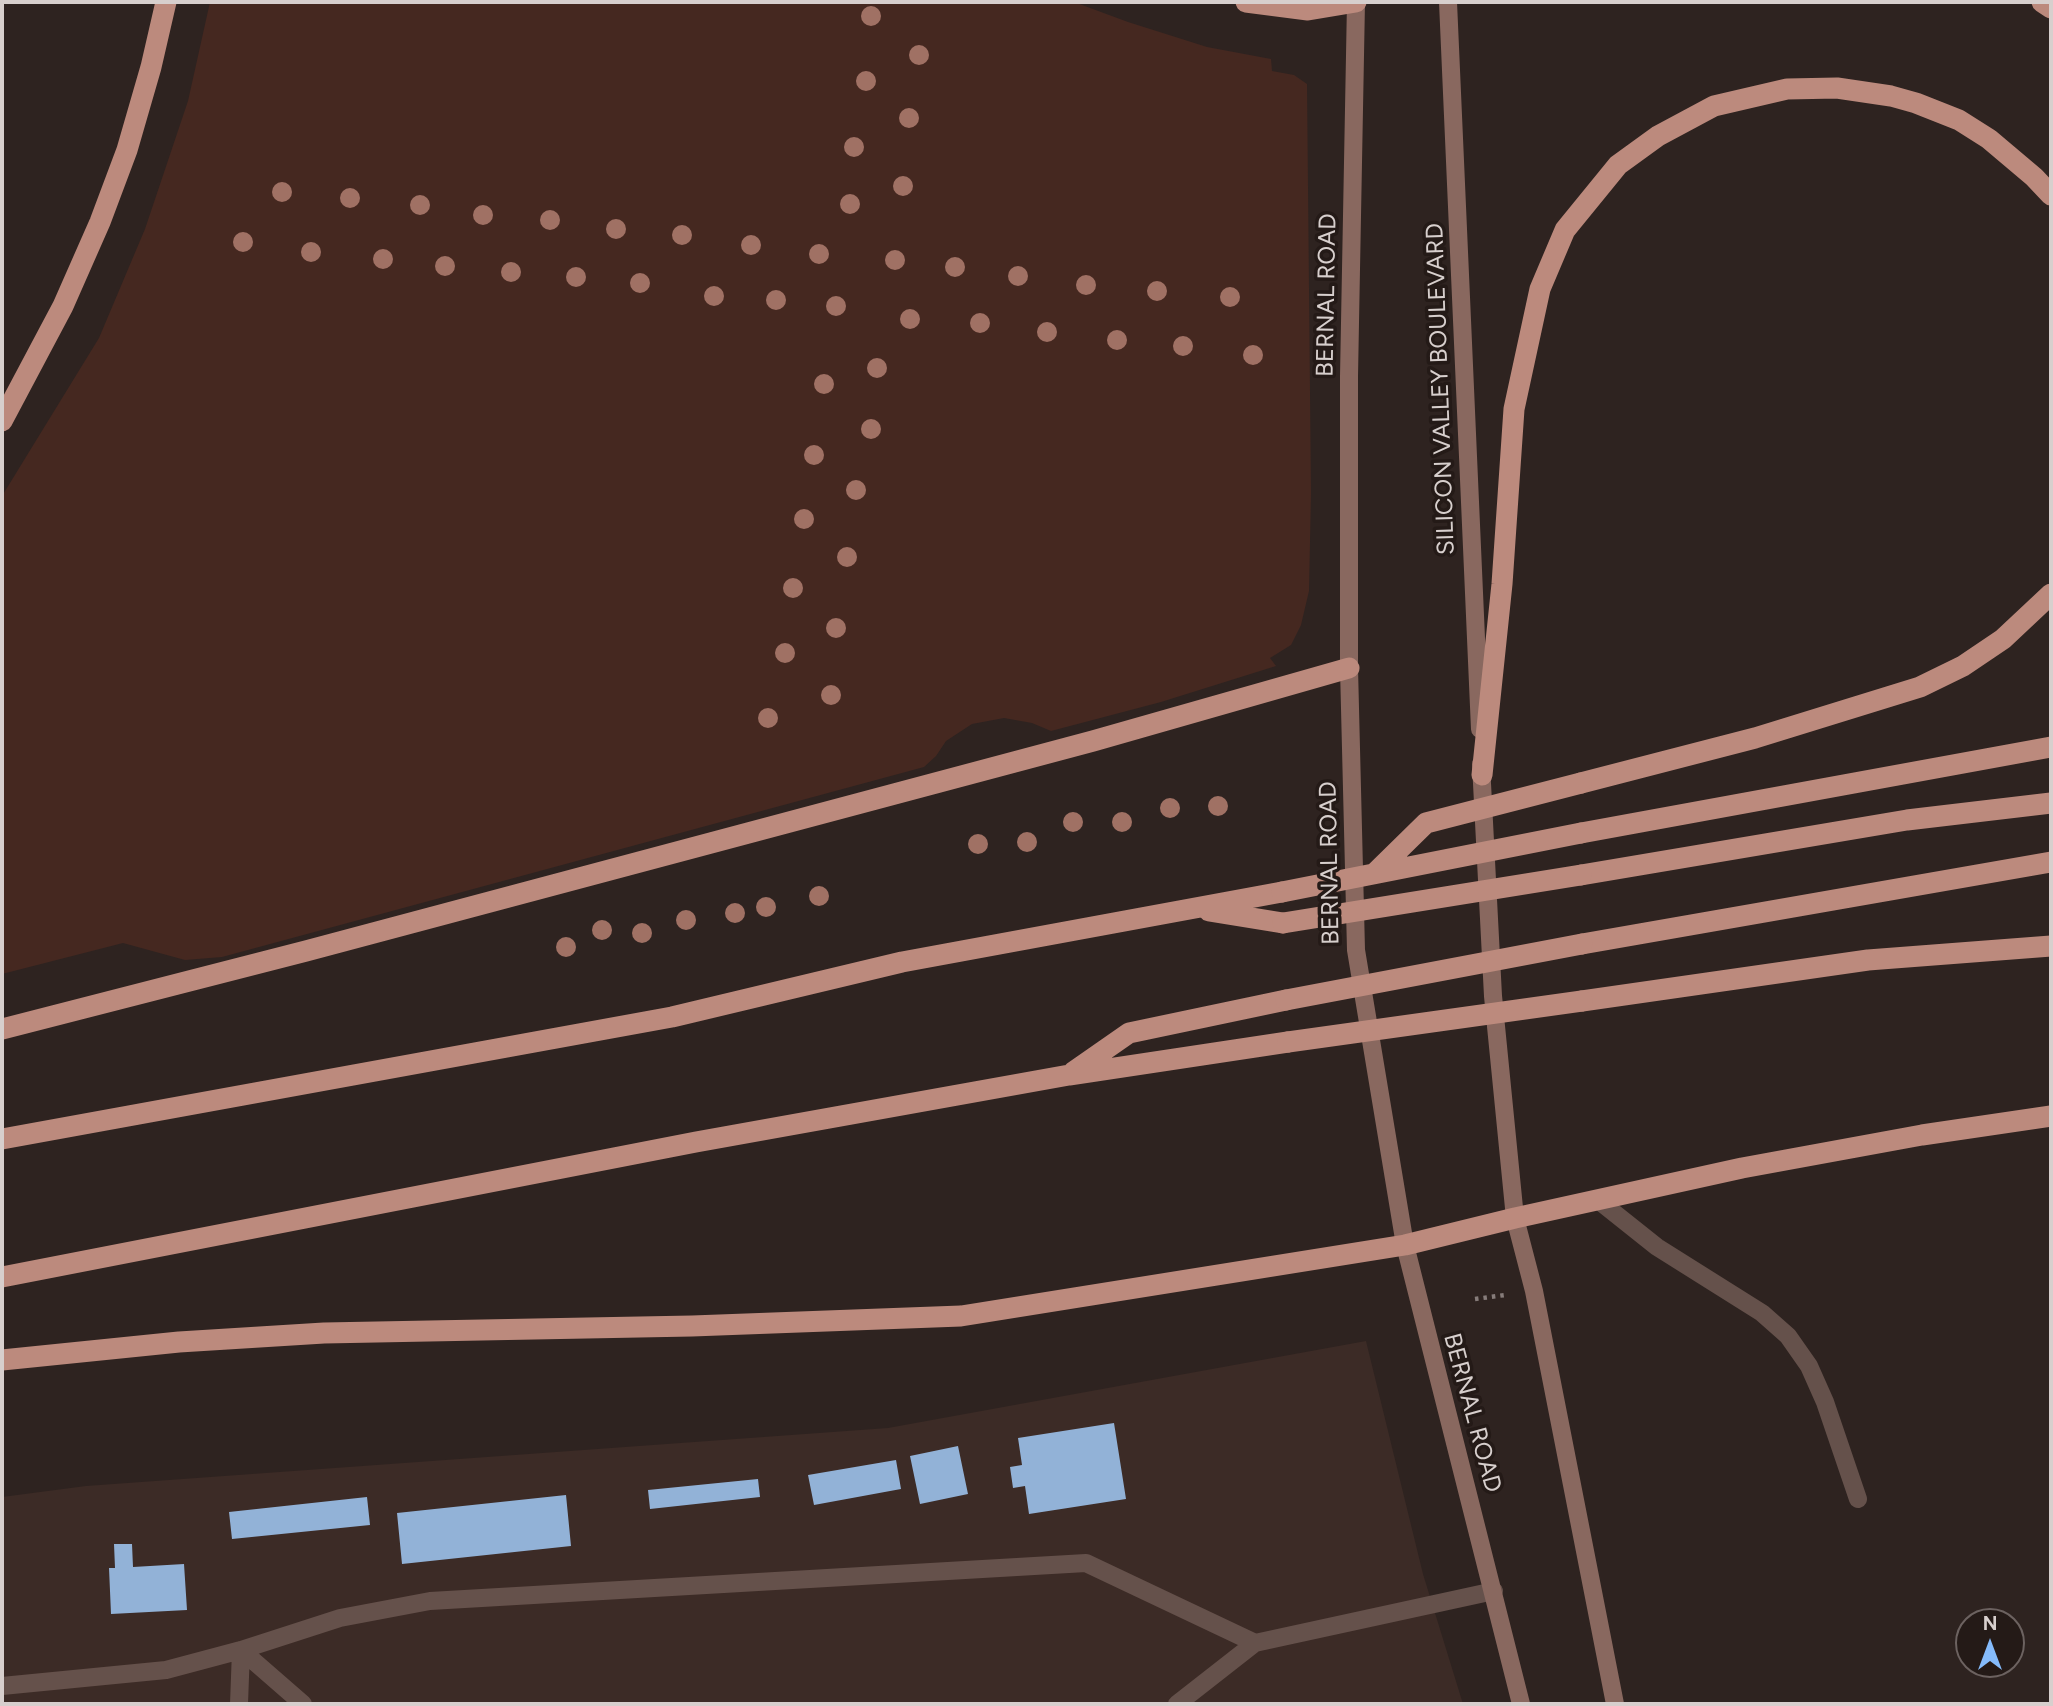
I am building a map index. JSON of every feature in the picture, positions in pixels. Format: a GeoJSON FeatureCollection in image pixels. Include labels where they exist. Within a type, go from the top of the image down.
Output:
{"type":"FeatureCollection","features":[{"type":"Feature","properties":{"kind":"highway"},"geometry":{"type":"LineString","coordinates":[[2,421],[63,306],[100,222],[137,114],[166,2]]}},
{"type":"Feature","properties":{"kind":"highway"},"geometry":{"type":"LineString","coordinates":[[1246,2],[1308,10],[1356,2]]}},
{"type":"Feature","properties":{"kind":"highway"},"geometry":{"type":"LineString","coordinates":[[2042,2],[2051,8]]}},
{"type":"Feature","properties":{"kind":"highway"},"geometry":{"type":"LineString","coordinates":[[1482,775],[1502,584],[1514,409],[1540,289],[1565,230],[1618,165],[1658,136],[1714,106],[1787,89],[1837,88],[1891,96],[1959,120],[2006,152],[2051,195]]}},
{"type":"Feature","properties":{"kind":"highway"},"geometry":{"type":"LineString","coordinates":[[1375,873],[1426,823],[1755,738],[1920,687],[1963,666],[2004,639],[2051,594]]}},
{"type":"Feature","properties":{"kind":"highway"},"geometry":{"type":"LineString","coordinates":[[2,1029],[293,955],[933,784],[1349,668]]}},
{"type":"Feature","properties":{"kind":"highway"},"geometry":{"type":"LineString","coordinates":[[2,1139],[672,1017],[902,962],[2051,747]]}},
{"type":"Feature","properties":{"kind":"highway"},"geometry":{"type":"LineString","coordinates":[[1192,908],[1283,923],[1907,820],[2051,803]]}},
{"type":"Feature","properties":{"kind":"highway"},"geometry":{"type":"LineString","coordinates":[[1069,1075],[1129,1033],[1286,1000],[1582,944],[2051,863]]}},
{"type":"Feature","properties":{"kind":"highway"},"geometry":{"type":"LineString","coordinates":[[2,1277],[696,1142],[1069,1075],[1868,960],[2051,946]]}},
{"type":"Feature","properties":{"kind":"highway"},"geometry":{"type":"LineString","coordinates":[[2,1360],[179,1342],[324,1333],[692,1326],[961,1316],[1405,1245],[1742,1168],[1922,1135],[2051,1116]]}},
{"type":"Feature","properties":{"kind":"main road","name":"BERNAL ROAD"},"geometry":{"type":"LineString","coordinates":[[1356,2],[1349,376],[1349,668],[1356,950],[1405,1245],[1521,1704]]}},
{"type":"Feature","properties":{"kind":"main road","name":"SILICON VALLEY BOULEVARD"},"geometry":{"type":"LineString","coordinates":[[1448,2],[1482,775]]}},
{"type":"Feature","properties":{"kind":"main road"},"geometry":{"type":"LineString","coordinates":[[1482,775],[1493,996],[1515,1218],[1534,1290],[1615,1704]]}},
{"type":"Feature","properties":{"kind":"lane"},"geometry":{"type":"LineString","coordinates":[[1598,1200],[1657,1247],[1762,1313],[1788,1336],[1809,1366],[1825,1402],[1858,1499]]}},
{"type":"Feature","properties":{"kind":"lane"},"geometry":{"type":"LineString","coordinates":[[2,1686],[166,1670],[241,1650],[340,1618],[430,1601],[1086,1563],[1255,1643]]}},
{"type":"Feature","properties":{"kind":"lane"},"geometry":{"type":"LineString","coordinates":[[1177,1704],[1255,1643],[1494,1591]]}},
{"type":"Feature","properties":{"kind":"lane"},"geometry":{"type":"LineString","coordinates":[[239,1704],[241,1650]]}},
{"type":"Feature","properties":{"kind":"lane"},"geometry":{"type":"LineString","coordinates":[[241,1650],[303,1704]]}},
{"type":"Feature","properties":{"kind":"path"},"geometry":{"type":"LineString","coordinates":[[1475,1299],[1505,1295]]}},
{"type":"Feature","properties":{"kind":"shaded area"},"geometry":{"type":"Polygon","coordinates":[[[210,2],[1074,2],[1207,47],[1271,59],[1272,71],[1294,75],[1307,84],[1311,493],[1309,591],[1301,625],[1291,645],[1270,658],[1276,666],[1161,702],[1051,731],[1032,723],[1004,718],[972,724],[946,741],[924,767],[222,957],[185,960],[123,943],[2,974],[2,496],[99,338],[145,229],[188,101],[210,2]]]}},
{"type":"Feature","properties":{"kind":"shaded area"},"geometry":{"type":"Polygon","coordinates":[[[1366,1341],[1423,1574],[1463,1704],[2,1704],[2,1497],[86,1486],[888,1428],[1366,1341]]]}},
{"type":"Feature","properties":{"kind":"building"},"geometry":{"type":"Polygon","coordinates":[[[1114,1423],[1126,1499],[1029,1514],[1025,1486],[1013,1488],[1010,1467],[1022,1465],[1018,1438],[1114,1423]]]}},
{"type":"Feature","properties":{"kind":"building"},"geometry":{"type":"Polygon","coordinates":[[[958,1446],[968,1494],[920,1504],[910,1456],[958,1446]]]}},
{"type":"Feature","properties":{"kind":"building"},"geometry":{"type":"Polygon","coordinates":[[[896,1460],[901,1489],[814,1505],[808,1475],[896,1460]]]}},
{"type":"Feature","properties":{"kind":"building"},"geometry":{"type":"Polygon","coordinates":[[[758,1479],[760,1497],[650,1509],[648,1490],[758,1479]]]}},
{"type":"Feature","properties":{"kind":"building"},"geometry":{"type":"Polygon","coordinates":[[[566,1495],[571,1546],[402,1564],[397,1513],[566,1495]]]}},
{"type":"Feature","properties":{"kind":"building"},"geometry":{"type":"Polygon","coordinates":[[[367,1497],[370,1525],[232,1539],[229,1512],[367,1497]]]}},
{"type":"Feature","properties":{"kind":"building"},"geometry":{"type":"Polygon","coordinates":[[[114,1544],[132,1544],[133,1567],[184,1564],[187,1610],[111,1614],[109,1568],[115,1568],[114,1544]]]}}]}
